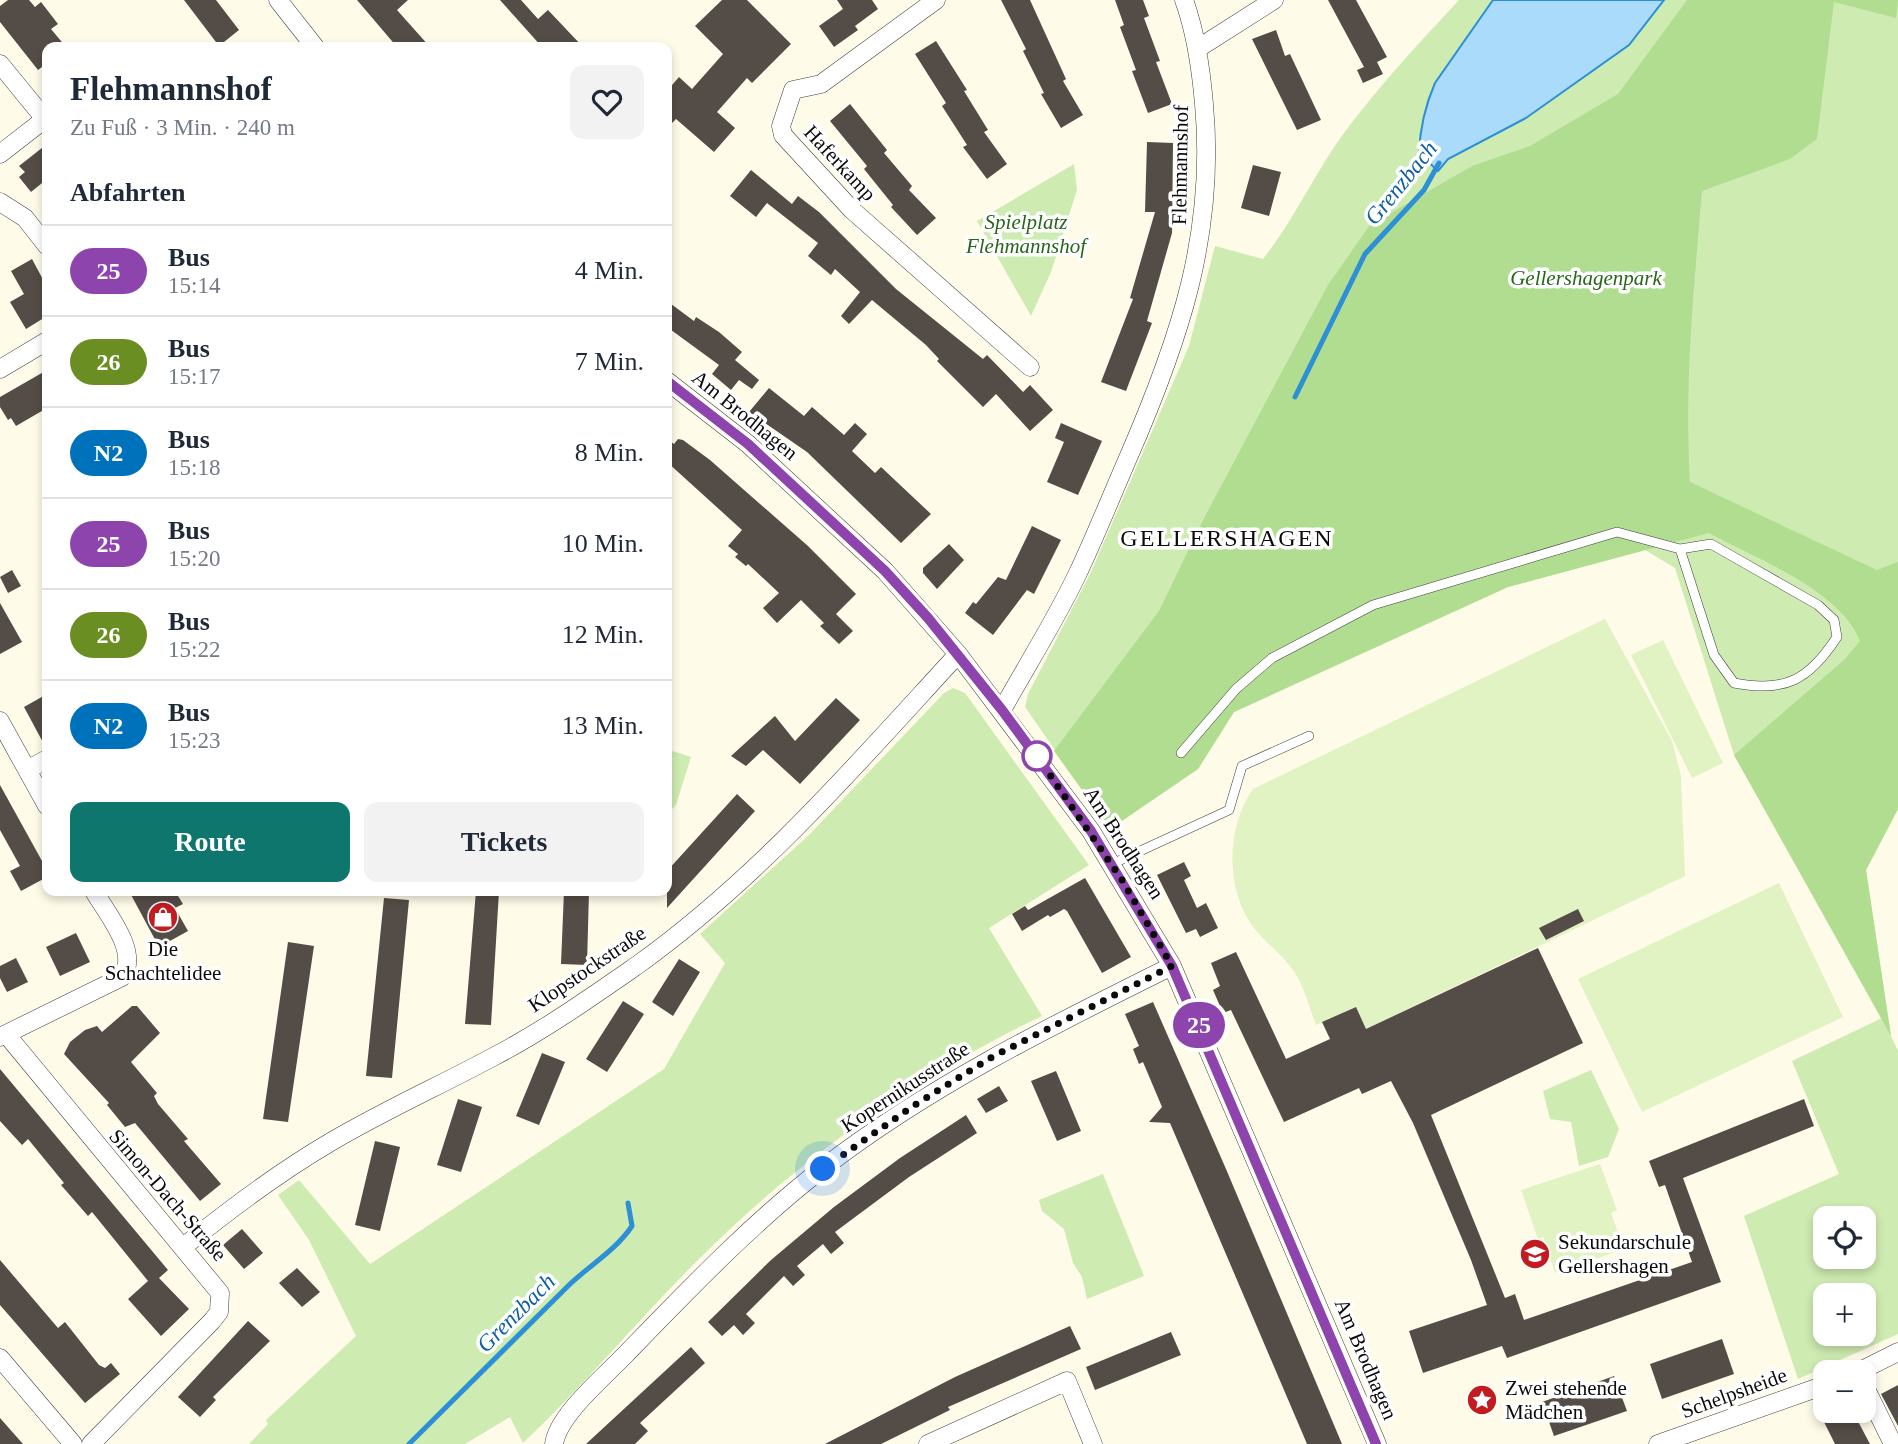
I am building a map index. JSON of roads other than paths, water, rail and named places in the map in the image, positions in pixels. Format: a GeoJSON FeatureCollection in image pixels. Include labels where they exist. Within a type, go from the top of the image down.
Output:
{"type":"FeatureCollection","features":[{"type":"Feature","properties":{"kind":"street"},"geometry":{"type":"LineString","coordinates":[[278,0],[311,42]]}},
{"type":"Feature","properties":{"kind":"street","name":"Haferkamp"},"geometry":{"type":"LineString","coordinates":[[936,0],[821,84],[793,90],[781,126],[783,135],[861,218],[1030,367]]}},
{"type":"Feature","properties":{"kind":"street","name":"Flehmannshof"},"geometry":{"type":"LineString","coordinates":[[1002,710],[1076,577],[1139,432],[1182,320],[1202,238],[1206,200],[1205,117],[1197,49],[1184,0]]}},
{"type":"Feature","properties":{"kind":"street"},"geometry":{"type":"LineString","coordinates":[[1197,49],[1274,0]]}},
{"type":"Feature","properties":{"kind":"street"},"geometry":{"type":"LineString","coordinates":[[0,64],[42,115]]}},
{"type":"Feature","properties":{"kind":"street"},"geometry":{"type":"LineString","coordinates":[[0,153],[42,121]]}},
{"type":"Feature","properties":{"kind":"street"},"geometry":{"type":"LineString","coordinates":[[0,202],[25,218],[42,240]]}},
{"type":"Feature","properties":{"kind":"street"},"geometry":{"type":"LineString","coordinates":[[0,369],[42,344]]}},
{"type":"Feature","properties":{"kind":"street","name":"Am Brodhagen"},"geometry":{"type":"LineString","coordinates":[[672,385],[748,444],[851,537],[920,608],[1056,781],[1112,864],[1172,966],[1377,1444]]}},
{"type":"Feature","properties":{"kind":"street","name":"Klopstockstraße"},"geometry":{"type":"LineString","coordinates":[[183,1247],[247,1196],[304,1158],[523,1040],[636,965],[684,929],[779,847],[958,654]]}},
{"type":"Feature","properties":{"kind":"street"},"geometry":{"type":"LineString","coordinates":[[0,721],[42,797]]}},
{"type":"Feature","properties":{"kind":"street"},"geometry":{"type":"LineString","coordinates":[[27,770],[42,762]]}},
{"type":"Feature","properties":{"kind":"street"},"geometry":{"type":"LineString","coordinates":[[3,1036],[122,977],[128,969],[128,953],[97,896]]}},
{"type":"Feature","properties":{"kind":"street","name":"Kopernikusstraße"},"geometry":{"type":"LineString","coordinates":[[554,1444],[558,1429],[574,1409],[663,1317],[779,1206],[823,1169],[913,1106],[992,1057],[1172,966]]}},
{"type":"Feature","properties":{"kind":"street","name":"Simon-Dach-Straße"},"geometry":{"type":"LineString","coordinates":[[3,1036],[215,1284],[221,1302],[219,1312],[90,1444]]}},
{"type":"Feature","properties":{"kind":"street"},"geometry":{"type":"LineString","coordinates":[[1876,1363],[1898,1352]]}},
{"type":"Feature","properties":{"kind":"street"},"geometry":{"type":"LineString","coordinates":[[0,1358],[73,1444]]}},
{"type":"Feature","properties":{"kind":"street"},"geometry":{"type":"LineString","coordinates":[[928,1444],[1067,1381],[1093,1444]]}},
{"type":"Feature","properties":{"kind":"street","name":"Schelpsheide"},"geometry":{"type":"LineString","coordinates":[[1658,1444],[1813,1389]]}},
{"type":"Feature","properties":{"kind":"street"},"geometry":{"type":"LineString","coordinates":[[1876,1409],[1893,1444]]}},
{"type":"Feature","properties":{"kind":"lane"},"geometry":{"type":"LineString","coordinates":[[1181,753],[1236,689],[1272,659],[1373,605],[1616,532],[1680,549],[1711,544],[1818,605],[1833,620],[1837,637],[1822,659],[1803,677],[1763,689],[1734,683],[1714,655],[1680,549]]}},
{"type":"Feature","properties":{"kind":"lane"},"geometry":{"type":"LineString","coordinates":[[1112,864],[1229,810],[1242,766],[1309,736]]}},
{"type":"Feature","properties":{"kind":"water"},"geometry":{"type":"Polygon","coordinates":[[[1493,0],[1664,0],[1629,45],[1526,118],[1448,159],[1438,171],[1419,153],[1428,100],[1435,83],[1493,0]]]}},
{"type":"Feature","properties":{"kind":"waterway","name":"Grenzbach"},"geometry":{"type":"LineString","coordinates":[[1295,397],[1365,254],[1424,190],[1439,163]]}},
{"type":"Feature","properties":{"kind":"waterway","name":"Grenzbach"},"geometry":{"type":"LineString","coordinates":[[409,1444],[569,1285],[618,1243],[632,1226],[628,1203]]}},
{"type":"Feature","properties":{"kind":"place","name":"Die Schachtelidee"},"geometry":{"type":"Point","coordinates":[163,917]}},
{"type":"Feature","properties":{"kind":"place","name":"Sekundarschule Gellershagen"},"geometry":{"type":"Point","coordinates":[1535,1254]}},
{"type":"Feature","properties":{"kind":"place","name":"Zwei stehende Mädchen"},"geometry":{"type":"Point","coordinates":[1482,1400]}},
{"type":"Feature","properties":{"kind":"district","name":"GELLERSHAGEN"},"geometry":{"type":"Point","coordinates":[1227,538]}},
{"type":"Feature","properties":{"kind":"park label","name":"Spielplatz Flehmannshof"},"geometry":{"type":"Point","coordinates":[1026,234]}},
{"type":"Feature","properties":{"kind":"park label","name":"Gellershagenpark"},"geometry":{"type":"Point","coordinates":[1586,278]}}]}
